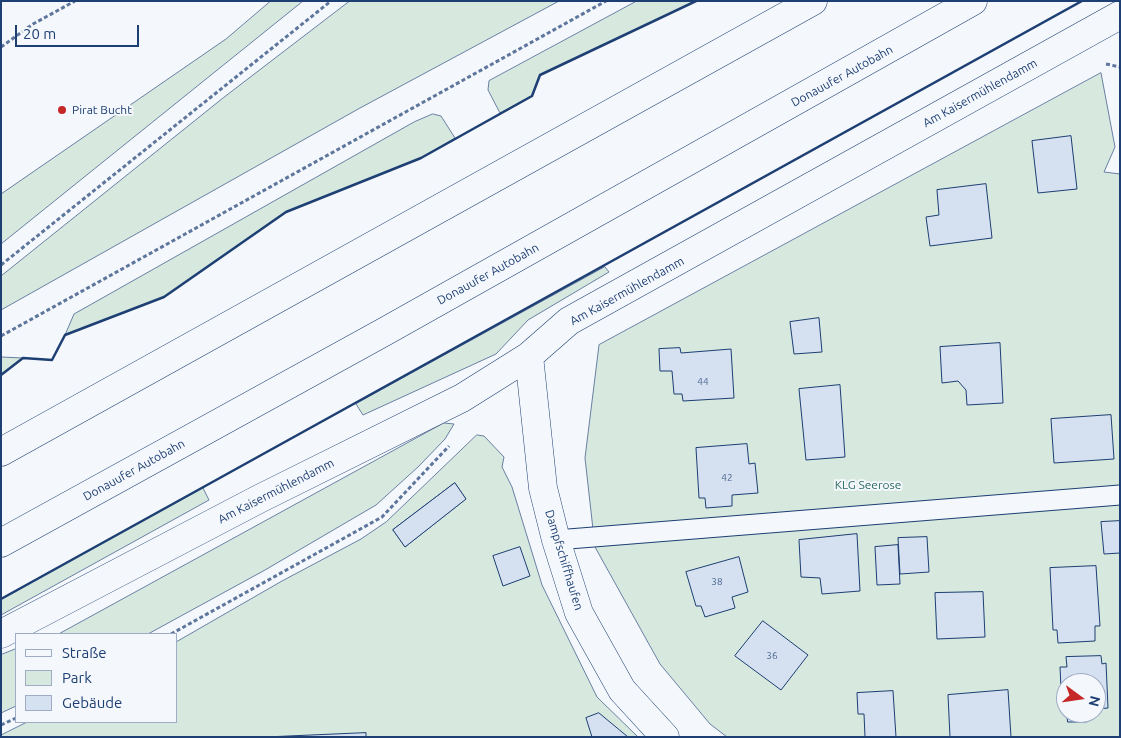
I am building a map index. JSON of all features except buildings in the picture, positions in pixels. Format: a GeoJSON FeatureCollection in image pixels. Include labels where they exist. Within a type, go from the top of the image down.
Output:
{"type":"FeatureCollection","features":[{"type":"Feature","properties":{"kind":"main road"},"geometry":{"type":"LineString","coordinates":[[1,452],[813,1]]}},
{"type":"Feature","properties":{"kind":"main road","name":"Donauufer Autobahn"},"geometry":{"type":"LineString","coordinates":[[1,543],[393,327],[973,1]]}},
{"type":"Feature","properties":{"kind":"main road","name":"Am Kaisermühlendamm"},"geometry":{"type":"LineString","coordinates":[[1,634],[260,499],[462,398],[528,356],[569,322],[1120,15]]}},
{"type":"Feature","properties":{"kind":"main road","name":"Dampfschiffhaufen"},"geometry":{"type":"LineString","coordinates":[[528,356],[543,488],[556,540],[579,613],[622,690],[665,737]]}},
{"type":"Feature","properties":{"kind":"lane"},"geometry":{"type":"LineString","coordinates":[[556,540],[1120,495]]}},
{"type":"Feature","properties":{"kind":"path"},"geometry":{"type":"LineString","coordinates":[[1,47],[33,24],[75,1]]}},
{"type":"Feature","properties":{"kind":"path"},"geometry":{"type":"LineString","coordinates":[[1,265],[331,1]]}},
{"type":"Feature","properties":{"kind":"path"},"geometry":{"type":"LineString","coordinates":[[1,336],[606,1]]}},
{"type":"Feature","properties":{"kind":"path"},"geometry":{"type":"LineString","coordinates":[[172,633],[382,517],[455,440]]}},
{"type":"Feature","properties":{"kind":"path"},"geometry":{"type":"LineString","coordinates":[[1,725],[15,718]]}},
{"type":"Feature","properties":{"kind":"green space"},"geometry":{"type":"Polygon","coordinates":[[[271,1],[303,1],[1,244],[1,194],[226,39],[271,1]]]}},
{"type":"Feature","properties":{"kind":"green space"},"geometry":{"type":"Polygon","coordinates":[[[350,1],[559,1],[360,108],[1,310],[1,276],[223,98],[350,1]]]}},
{"type":"Feature","properties":{"kind":"green space"},"geometry":{"type":"Polygon","coordinates":[[[637,1],[696,1],[540,75],[532,96],[500,113],[488,90],[489,81],[637,1]]]}},
{"type":"Feature","properties":{"kind":"green space","name":"KLG Seerose"},"geometry":{"type":"Polygon","coordinates":[[[1101,73],[1115,147],[1104,172],[1120,174],[1120,737],[727,737],[710,724],[660,664],[595,547],[585,458],[599,345],[1101,73]]]}},
{"type":"Feature","properties":{"kind":"green space"},"geometry":{"type":"Polygon","coordinates":[[[433,114],[441,116],[455,138],[421,158],[286,212],[164,297],[65,335],[74,314],[414,122],[433,114]]]}},
{"type":"Feature","properties":{"kind":"green space"},"geometry":{"type":"Polygon","coordinates":[[[605,267],[609,272],[528,320],[496,354],[363,415],[356,404],[605,267]]]}},
{"type":"Feature","properties":{"kind":"green space"},"geometry":{"type":"Polygon","coordinates":[[[1,357],[23,358],[1,375],[1,357]]]}},
{"type":"Feature","properties":{"kind":"green space"},"geometry":{"type":"Polygon","coordinates":[[[444,423],[454,424],[445,439],[418,467],[376,505],[265,570],[150,633],[61,633],[444,423]]]}},
{"type":"Feature","properties":{"kind":"green space"},"geometry":{"type":"Polygon","coordinates":[[[477,435],[484,436],[504,457],[502,467],[512,487],[542,585],[597,697],[638,737],[1,737],[1,735],[25,723],[178,723],[178,641],[282,581],[361,539],[386,522],[477,435]],[[455,483],[393,530],[405,547],[466,499],[455,483]]]}},
{"type":"Feature","properties":{"kind":"green space"},"geometry":{"type":"Polygon","coordinates":[[[203,488],[209,500],[1,615],[1,599],[203,488]]]}},
{"type":"Feature","properties":{"kind":"green space"},"geometry":{"type":"Polygon","coordinates":[[[15,649],[15,706],[1,713],[1,655],[15,649]]]}},
{"type":"Feature","properties":{"kind":"wall"},"geometry":{"type":"LineString","coordinates":[[1,375],[23,358],[52,360],[65,335],[164,297],[286,212],[421,158],[532,96],[540,75],[696,1]]}},
{"type":"Feature","properties":{"kind":"wall"},"geometry":{"type":"LineString","coordinates":[[1,599],[1082,1]]}},
{"type":"Feature","properties":{"kind":"place","name":"Pirat Bucht"},"geometry":{"type":"Point","coordinates":[62,110]}}]}
